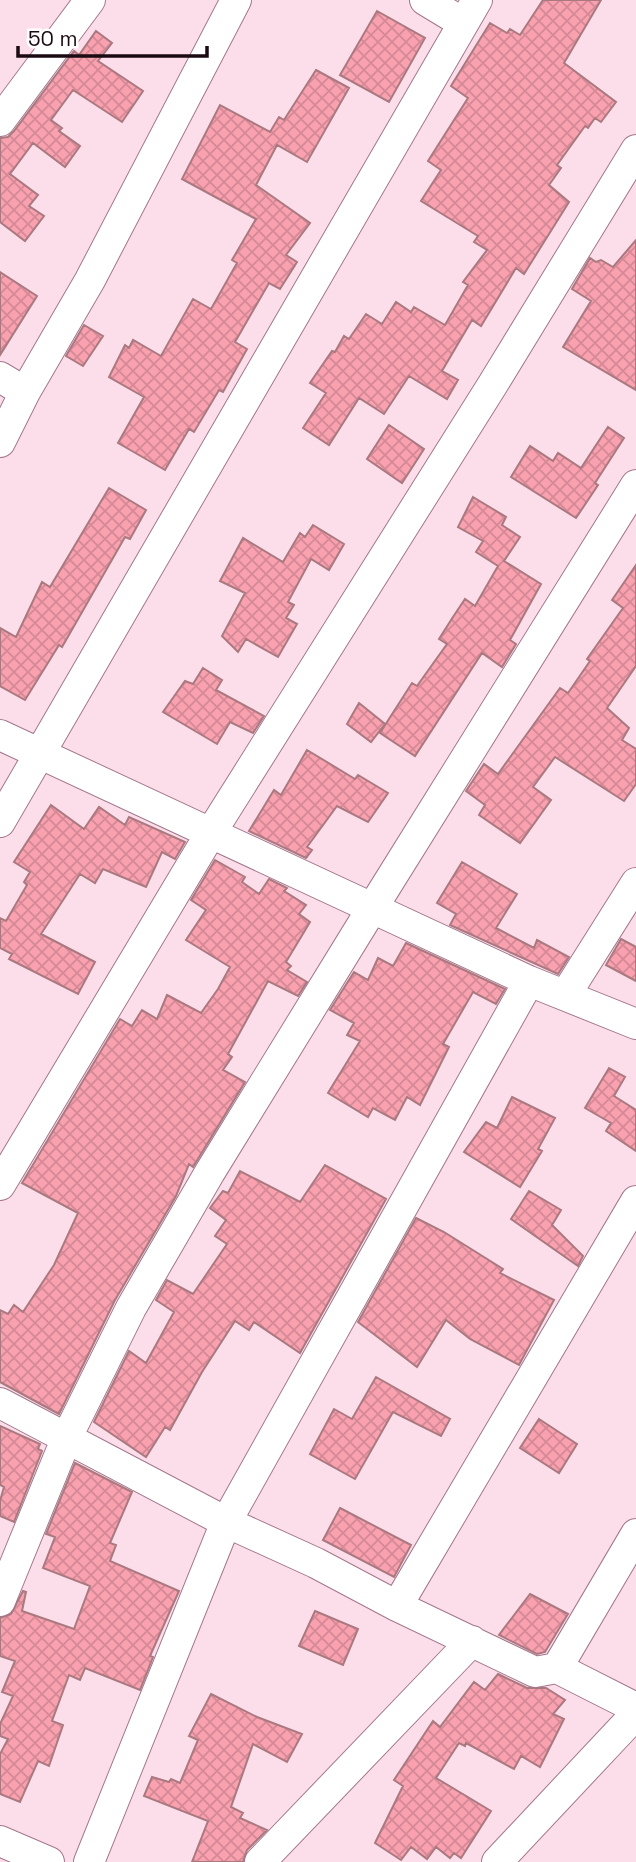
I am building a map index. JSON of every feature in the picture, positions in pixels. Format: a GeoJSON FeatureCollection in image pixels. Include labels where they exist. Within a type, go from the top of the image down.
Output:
{"type":"FeatureCollection","features":[{"type":"Feature","properties":{"kind":"street"},"geometry":{"type":"LineString","coordinates":[[0,121],[90,0]]}},
{"type":"Feature","properties":{"kind":"street"},"geometry":{"type":"LineString","coordinates":[[0,442],[25,392],[90,280],[236,0]]}},
{"type":"Feature","properties":{"kind":"street"},"geometry":{"type":"LineString","coordinates":[[0,822],[470,12],[425,0]]}},
{"type":"Feature","properties":{"kind":"street"},"geometry":{"type":"LineString","coordinates":[[0,1185],[212,831],[636,150]]}},
{"type":"Feature","properties":{"kind":"street"},"geometry":{"type":"LineString","coordinates":[[0,377],[25,392]]}},
{"type":"Feature","properties":{"kind":"street"},"geometry":{"type":"LineString","coordinates":[[0,1601],[67,1437],[138,1297],[210,1172],[636,485]]}},
{"type":"Feature","properties":{"kind":"street"},"geometry":{"type":"LineString","coordinates":[[0,735],[212,831],[529,981],[636,1024]]}},
{"type":"Feature","properties":{"kind":"street"},"geometry":{"type":"LineString","coordinates":[[566,994],[636,883]]}},
{"type":"Feature","properties":{"kind":"street"},"geometry":{"type":"LineString","coordinates":[[89,1862],[226,1522],[529,981]]}},
{"type":"Feature","properties":{"kind":"street"},"geometry":{"type":"LineString","coordinates":[[397,1605],[636,1201]]}},
{"type":"Feature","properties":{"kind":"street"},"geometry":{"type":"LineString","coordinates":[[0,1403],[226,1522],[316,1563],[535,1672],[557,1668],[636,1708]]}},
{"type":"Feature","properties":{"kind":"street"},"geometry":{"type":"LineString","coordinates":[[557,1668],[636,1534]]}},
{"type":"Feature","properties":{"kind":"street"},"geometry":{"type":"LineString","coordinates":[[260,1862],[472,1641]]}},
{"type":"Feature","properties":{"kind":"street"},"geometry":{"type":"LineString","coordinates":[[496,1862],[636,1714]]}},
{"type":"Feature","properties":{"kind":"street"},"geometry":{"type":"LineString","coordinates":[[0,1841],[49,1862]]}},
{"type":"Feature","properties":{"kind":"building"},"geometry":{"type":"Polygon","coordinates":[[[543,0],[601,0],[564,63],[616,102],[601,122],[595,118],[588,128],[585,126],[557,165],[561,168],[549,185],[569,202],[524,274],[516,268],[481,326],[472,320],[442,371],[458,380],[447,399],[409,376],[384,414],[359,398],[329,445],[303,428],[326,393],[310,383],[344,336],[349,339],[366,314],[382,324],[396,302],[411,312],[414,307],[445,325],[468,285],[463,282],[487,250],[474,242],[478,236],[421,201],[441,170],[428,161],[468,98],[451,86],[490,23],[507,33],[510,29],[520,35],[543,0]]]}},
{"type":"Feature","properties":{"kind":"building"},"geometry":{"type":"Polygon","coordinates":[[[377,11],[425,38],[389,102],[340,75],[377,11]]]}},
{"type":"Feature","properties":{"kind":"building"},"geometry":{"type":"Polygon","coordinates":[[[96,31],[112,43],[98,61],[143,91],[122,122],[73,90],[51,120],[62,128],[59,131],[80,146],[65,167],[33,143],[10,174],[38,195],[29,206],[44,216],[25,241],[0,222],[0,138],[8,137],[14,131],[74,51],[79,55],[96,31]]]}},
{"type":"Feature","properties":{"kind":"building"},"geometry":{"type":"Polygon","coordinates":[[[316,70],[349,88],[307,162],[277,145],[256,185],[310,223],[286,255],[297,262],[280,289],[269,283],[235,342],[247,349],[223,392],[219,390],[194,432],[189,429],[165,470],[118,443],[144,397],[109,377],[125,345],[129,348],[133,340],[161,356],[193,299],[211,309],[237,263],[232,260],[256,219],[182,179],[220,105],[270,132],[279,117],[284,120],[316,70]]]}},
{"type":"Feature","properties":{"kind":"building"},"geometry":{"type":"Polygon","coordinates":[[[636,240],[636,390],[563,347],[591,301],[572,289],[590,258],[596,262],[601,260],[613,267],[636,240]]]}},
{"type":"Feature","properties":{"kind":"building"},"geometry":{"type":"Polygon","coordinates":[[[0,272],[37,296],[0,355],[0,272]]]}},
{"type":"Feature","properties":{"kind":"building"},"geometry":{"type":"Polygon","coordinates":[[[84,325],[103,336],[83,366],[66,356],[84,325]]]}},
{"type":"Feature","properties":{"kind":"building"},"geometry":{"type":"Polygon","coordinates":[[[389,425],[424,449],[402,483],[367,459],[389,425]]]}},
{"type":"Feature","properties":{"kind":"building"},"geometry":{"type":"Polygon","coordinates":[[[608,427],[624,438],[576,518],[511,477],[530,446],[553,461],[558,453],[581,468],[608,427]]]}},
{"type":"Feature","properties":{"kind":"building"},"geometry":{"type":"Polygon","coordinates":[[[109,488],[146,510],[130,539],[125,537],[62,647],[59,645],[25,700],[0,686],[0,628],[16,637],[42,582],[50,587],[109,488]]]}},
{"type":"Feature","properties":{"kind":"building"},"geometry":{"type":"Polygon","coordinates":[[[473,497],[506,517],[502,525],[520,537],[504,561],[541,584],[510,640],[516,644],[502,667],[482,653],[415,756],[380,733],[412,683],[417,686],[447,644],[439,639],[465,599],[475,606],[498,566],[476,552],[483,541],[458,527],[473,497]]]}},
{"type":"Feature","properties":{"kind":"building"},"geometry":{"type":"Polygon","coordinates":[[[313,525],[344,544],[329,570],[311,559],[288,602],[294,605],[286,618],[297,624],[278,657],[246,639],[238,652],[222,636],[245,593],[220,581],[243,538],[283,562],[300,533],[305,537],[313,525]]]}},
{"type":"Feature","properties":{"kind":"building"},"geometry":{"type":"Polygon","coordinates":[[[636,565],[636,666],[607,708],[629,728],[622,740],[636,749],[636,784],[624,801],[555,757],[533,787],[551,800],[520,843],[479,815],[485,805],[466,791],[484,764],[498,774],[560,688],[568,693],[590,661],[587,659],[623,608],[612,600],[636,565]]]}},
{"type":"Feature","properties":{"kind":"building"},"geometry":{"type":"Polygon","coordinates":[[[203,668],[222,680],[216,690],[264,716],[253,733],[230,722],[217,744],[163,712],[185,681],[193,684],[203,668]]]}},
{"type":"Feature","properties":{"kind":"building"},"geometry":{"type":"Polygon","coordinates":[[[359,703],[385,724],[371,742],[347,724],[359,703]]]}},
{"type":"Feature","properties":{"kind":"building"},"geometry":{"type":"Polygon","coordinates":[[[307,750],[355,779],[358,775],[388,793],[368,822],[337,806],[307,847],[312,850],[306,858],[249,831],[274,790],[281,795],[307,750]]]}},
{"type":"Feature","properties":{"kind":"building"},"geometry":{"type":"Polygon","coordinates":[[[51,805],[84,829],[99,807],[125,825],[129,817],[185,842],[175,859],[162,852],[146,887],[103,869],[95,883],[80,874],[41,934],[95,962],[78,994],[9,959],[12,954],[0,948],[0,918],[6,921],[27,885],[24,882],[30,872],[14,862],[51,805]]]}},
{"type":"Feature","properties":{"kind":"building"},"geometry":{"type":"Polygon","coordinates":[[[215,860],[245,877],[242,882],[259,894],[269,879],[287,888],[284,891],[306,905],[299,914],[310,922],[286,962],[291,966],[287,970],[307,982],[298,996],[268,981],[228,1054],[232,1057],[223,1070],[245,1082],[193,1167],[189,1164],[176,1196],[115,1300],[59,1414],[0,1382],[0,1310],[8,1314],[14,1305],[23,1312],[54,1265],[78,1213],[22,1183],[120,1019],[132,1026],[142,1010],[157,1019],[167,995],[201,1013],[218,989],[230,967],[186,940],[206,910],[191,900],[215,860]]]}},
{"type":"Feature","properties":{"kind":"building"},"geometry":{"type":"Polygon","coordinates":[[[462,862],[517,894],[496,928],[534,948],[537,940],[569,957],[558,974],[450,925],[456,914],[437,903],[462,862]]]}},
{"type":"Feature","properties":{"kind":"building"},"geometry":{"type":"Polygon","coordinates":[[[621,939],[636,947],[636,981],[606,965],[621,939]]]}},
{"type":"Feature","properties":{"kind":"building"},"geometry":{"type":"Polygon","coordinates":[[[406,943],[505,989],[496,1004],[473,992],[443,1044],[449,1047],[420,1105],[407,1097],[395,1120],[373,1108],[368,1117],[328,1093],[360,1041],[347,1035],[354,1023],[330,1010],[354,972],[368,980],[378,958],[393,966],[406,943]]]}},
{"type":"Feature","properties":{"kind":"building"},"geometry":{"type":"Polygon","coordinates":[[[609,1068],[625,1077],[614,1096],[636,1110],[636,1151],[606,1131],[611,1123],[585,1108],[609,1068]]]}},
{"type":"Feature","properties":{"kind":"building"},"geometry":{"type":"Polygon","coordinates":[[[512,1097],[555,1118],[538,1149],[542,1151],[520,1187],[464,1152],[486,1122],[497,1128],[512,1097]]]}},
{"type":"Feature","properties":{"kind":"building"},"geometry":{"type":"Polygon","coordinates":[[[325,1165],[386,1199],[300,1353],[254,1322],[249,1330],[235,1321],[202,1372],[170,1430],[165,1427],[146,1457],[94,1422],[129,1351],[146,1363],[174,1312],[156,1300],[167,1280],[193,1294],[227,1244],[215,1236],[226,1220],[210,1208],[223,1191],[228,1193],[240,1171],[300,1202],[325,1165]]]}},
{"type":"Feature","properties":{"kind":"building"},"geometry":{"type":"Polygon","coordinates":[[[529,1191],[561,1210],[552,1225],[583,1256],[578,1266],[511,1219],[529,1191]]]}},
{"type":"Feature","properties":{"kind":"building"},"geometry":{"type":"Polygon","coordinates":[[[416,1218],[503,1269],[500,1273],[554,1300],[519,1365],[470,1339],[446,1320],[417,1367],[358,1322],[416,1218]]]}},
{"type":"Feature","properties":{"kind":"building"},"geometry":{"type":"Polygon","coordinates":[[[376,1377],[450,1419],[441,1436],[393,1412],[355,1479],[310,1454],[334,1409],[352,1419],[376,1377]]]}},
{"type":"Feature","properties":{"kind":"building"},"geometry":{"type":"Polygon","coordinates":[[[539,1419],[577,1444],[559,1473],[520,1448],[539,1419]]]}},
{"type":"Feature","properties":{"kind":"building"},"geometry":{"type":"Polygon","coordinates":[[[0,1426],[40,1444],[38,1449],[42,1451],[14,1522],[0,1516],[4,1487],[0,1485],[0,1426]]]}},
{"type":"Feature","properties":{"kind":"building"},"geometry":{"type":"Polygon","coordinates":[[[75,1463],[132,1492],[110,1543],[116,1545],[110,1561],[179,1591],[150,1656],[153,1657],[140,1690],[85,1668],[80,1680],[69,1675],[52,1721],[63,1725],[49,1766],[38,1761],[20,1802],[0,1794],[0,1754],[8,1739],[0,1736],[0,1724],[13,1696],[2,1692],[15,1661],[0,1656],[0,1618],[11,1614],[23,1591],[26,1592],[22,1611],[74,1629],[90,1586],[43,1568],[55,1537],[46,1534],[75,1463]]]}},
{"type":"Feature","properties":{"kind":"building"},"geometry":{"type":"Polygon","coordinates":[[[340,1508],[411,1545],[394,1577],[323,1540],[340,1508]]]}},
{"type":"Feature","properties":{"kind":"building"},"geometry":{"type":"Polygon","coordinates":[[[530,1594],[568,1614],[545,1652],[537,1654],[499,1635],[530,1594]]]}},
{"type":"Feature","properties":{"kind":"building"},"geometry":{"type":"Polygon","coordinates":[[[315,1611],[358,1629],[343,1665],[299,1646],[315,1611]]]}},
{"type":"Feature","properties":{"kind":"building"},"geometry":{"type":"Polygon","coordinates":[[[498,1674],[527,1688],[546,1688],[565,1700],[553,1714],[564,1719],[540,1767],[521,1756],[514,1769],[466,1743],[465,1746],[459,1743],[436,1778],[491,1811],[461,1858],[454,1853],[450,1858],[436,1847],[427,1859],[411,1847],[401,1860],[375,1843],[403,1786],[394,1780],[433,1721],[440,1727],[474,1682],[485,1690],[498,1674]]]}},
{"type":"Feature","properties":{"kind":"building"},"geometry":{"type":"Polygon","coordinates":[[[211,1694],[257,1717],[302,1734],[287,1762],[253,1744],[231,1807],[243,1813],[240,1818],[267,1830],[247,1850],[243,1862],[192,1862],[208,1821],[144,1796],[152,1777],[180,1783],[198,1740],[189,1736],[211,1694]]]}}]}
